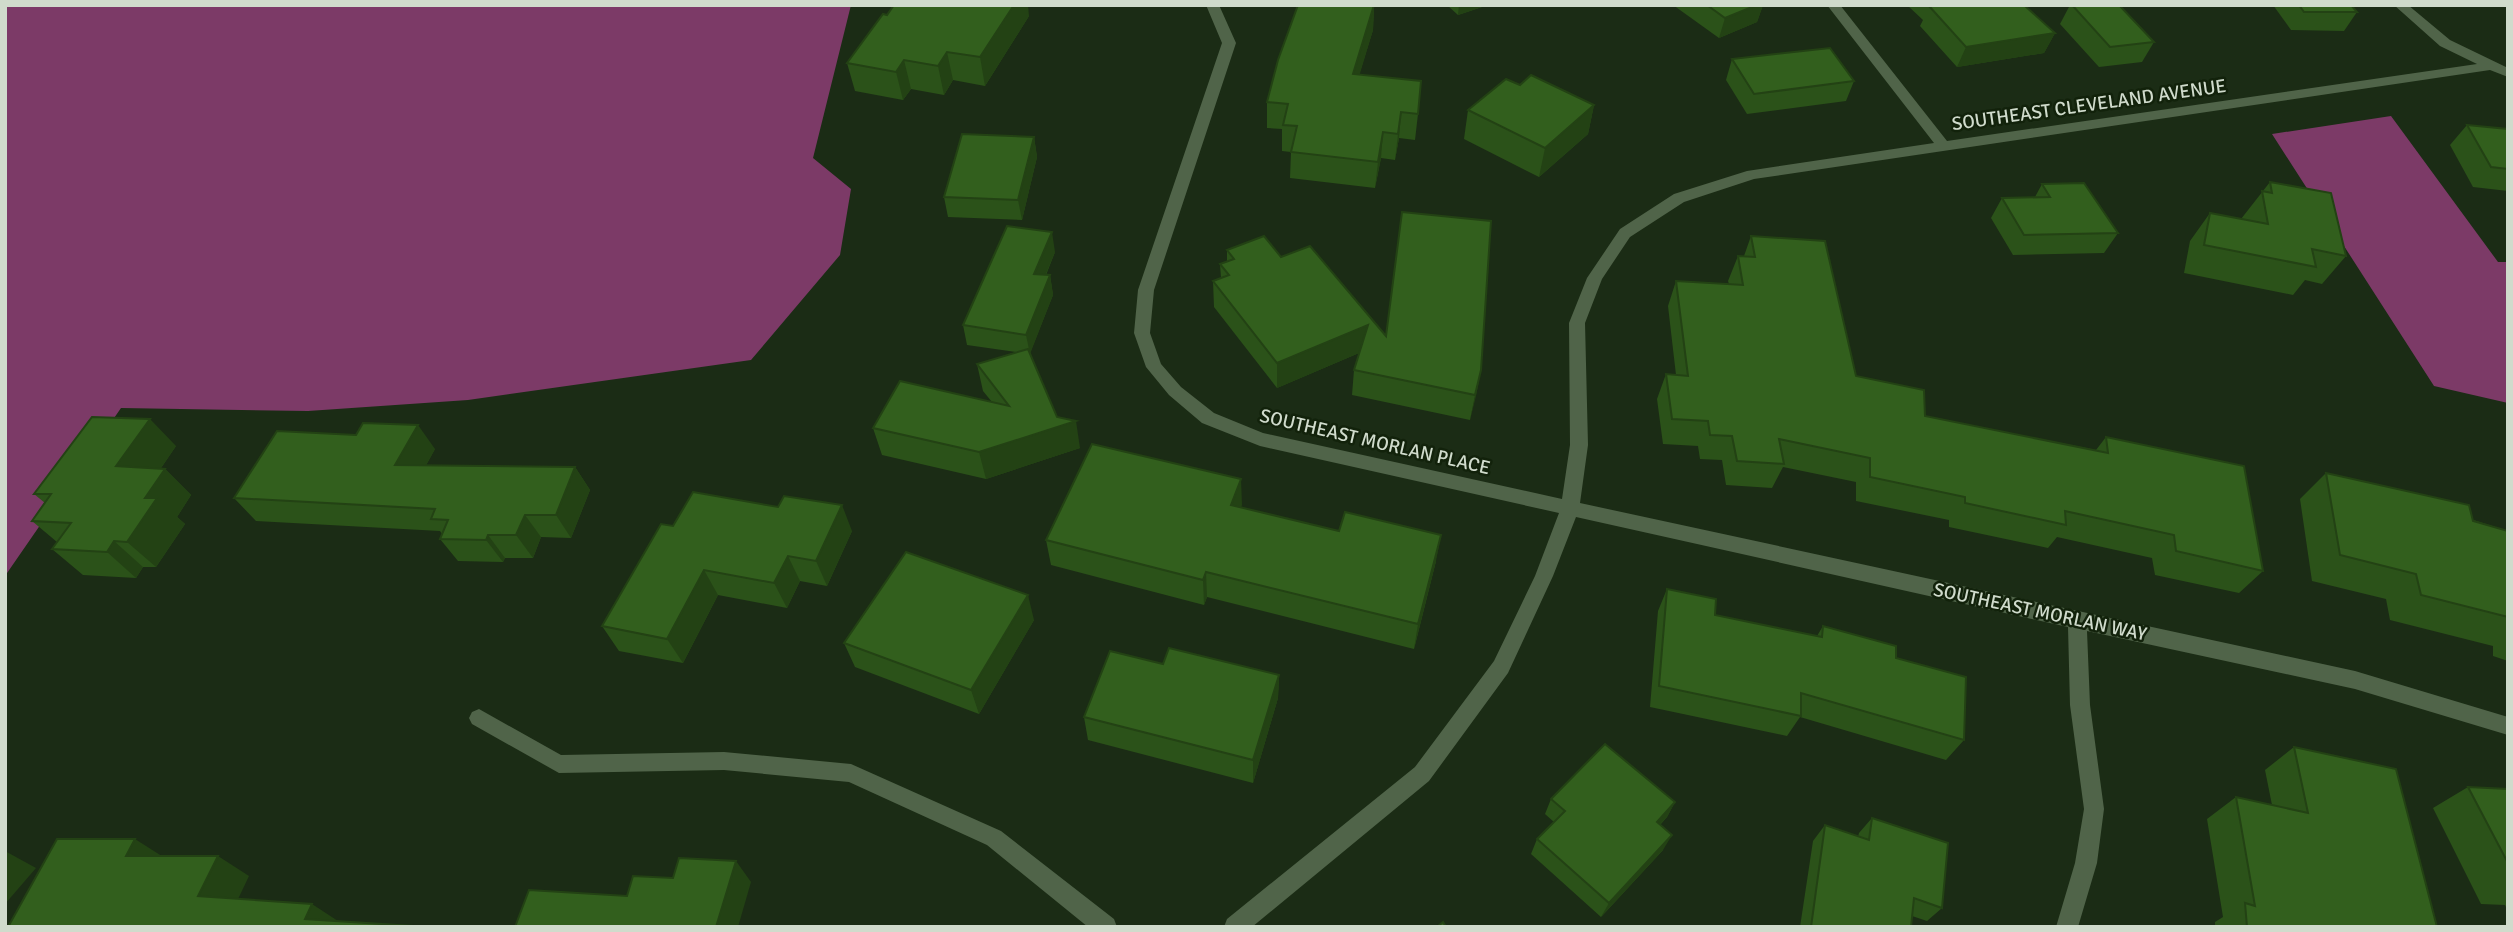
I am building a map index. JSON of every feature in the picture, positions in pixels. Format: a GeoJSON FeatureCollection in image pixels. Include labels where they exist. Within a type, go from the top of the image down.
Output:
{"type":"FeatureCollection","features":[{"type":"Feature","properties":{"kind":"street","name":"SOUTHEAST MORLAN PLACE"},"geometry":{"type":"LineString","coordinates":[[1212,5],[1229,43],[1146,290],[1142,333],[1154,367],[1175,391],[1208,418],[1260,439],[1570,509]]}},
{"type":"Feature","properties":{"kind":"street"},"geometry":{"type":"LineString","coordinates":[[1833,5],[1944,146]]}},
{"type":"Feature","properties":{"kind":"street"},"geometry":{"type":"LineString","coordinates":[[2400,5],[2445,43],[2489,66]]}},
{"type":"Feature","properties":{"kind":"street","name":"SOUTHEAST CLEVELAND AVENUE"},"geometry":{"type":"LineString","coordinates":[[1235,927],[1422,774],[1501,667],[1544,576],[1570,509],[1579,445],[1577,323],[1595,278],[1625,233],[1679,198],[1752,174],[2489,66],[2508,73]]}},
{"type":"Feature","properties":{"kind":"street","name":"SOUTHEAST MORLAN WAY"},"geometry":{"type":"LineString","coordinates":[[1570,509],[2355,680],[2508,726]]}},
{"type":"Feature","properties":{"kind":"street"},"geometry":{"type":"LineString","coordinates":[[2067,927],[2086,863],[2094,809],[2080,705],[2077,621]]}},
{"type":"Feature","properties":{"kind":"street"},"geometry":{"type":"LineString","coordinates":[[480,718],[559,764],[724,761],[850,773],[994,838],[1106,927]]}},
{"type":"Feature","properties":{"kind":"shaded area"},"geometry":{"type":"Polygon","coordinates":[[[5,5],[851,5],[813,158],[851,189],[840,255],[751,360],[468,400],[308,411],[121,408],[5,576],[5,5]]]}},
{"type":"Feature","properties":{"kind":"shaded area"},"geometry":{"type":"Polygon","coordinates":[[[2391,116],[2498,262],[2508,262],[2508,403],[2434,386],[2272,134],[2391,116]]]}},
{"type":"Feature","properties":{"kind":"building"},"geometry":{"type":"Polygon","coordinates":[[[894,5],[1014,5],[980,57],[947,52],[938,66],[904,60],[896,72],[847,63],[883,14],[887,15],[894,5]]]}},
{"type":"Feature","properties":{"kind":"building"},"geometry":{"type":"Polygon","coordinates":[[[1298,5],[1374,5],[1353,74],[1421,81],[1418,114],[1401,112],[1398,134],[1383,132],[1378,162],[1291,152],[1297,126],[1283,125],[1288,104],[1267,102],[1278,60],[1298,5]]]}},
{"type":"Feature","properties":{"kind":"building"},"geometry":{"type":"Polygon","coordinates":[[[1707,5],[1757,5],[1725,18],[1707,5]]]}},
{"type":"Feature","properties":{"kind":"building"},"geometry":{"type":"Polygon","coordinates":[[[2024,5],[2055,33],[1966,47],[1929,6],[2024,5]]]}},
{"type":"Feature","properties":{"kind":"building"},"geometry":{"type":"Polygon","coordinates":[[[2072,5],[2119,5],[2154,42],[2110,47],[2072,5]]]}},
{"type":"Feature","properties":{"kind":"building"},"geometry":{"type":"Polygon","coordinates":[[[2299,5],[2351,5],[2357,12],[2304,12],[2299,5]]]}},
{"type":"Feature","properties":{"kind":"building"},"geometry":{"type":"Polygon","coordinates":[[[1830,48],[1854,81],[1754,94],[1732,59],[1830,48]]]}},
{"type":"Feature","properties":{"kind":"building"},"geometry":{"type":"Polygon","coordinates":[[[1531,75],[1594,105],[1545,148],[1468,110],[1506,79],[1520,85],[1531,75]]]}},
{"type":"Feature","properties":{"kind":"building"},"geometry":{"type":"Polygon","coordinates":[[[2467,125],[2508,129],[2508,169],[2491,167],[2467,125]]]}},
{"type":"Feature","properties":{"kind":"building"},"geometry":{"type":"Polygon","coordinates":[[[962,134],[1034,137],[1018,200],[944,197],[962,134]]]}},
{"type":"Feature","properties":{"kind":"building"},"geometry":{"type":"Polygon","coordinates":[[[2270,182],[2331,193],[2346,256],[2312,249],[2316,267],[2204,245],[2210,213],[2268,224],[2262,191],[2272,193],[2270,182]]]}},
{"type":"Feature","properties":{"kind":"building"},"geometry":{"type":"Polygon","coordinates":[[[2084,183],[2118,233],[2024,235],[2002,198],[2050,197],[2042,184],[2084,183]]]}},
{"type":"Feature","properties":{"kind":"building"},"geometry":{"type":"Polygon","coordinates":[[[1402,212],[1491,221],[1481,370],[1475,395],[1354,370],[1368,325],[1277,363],[1213,281],[1229,275],[1220,264],[1234,259],[1227,250],[1264,236],[1281,257],[1310,246],[1386,336],[1402,212]]]}},
{"type":"Feature","properties":{"kind":"building"},"geometry":{"type":"Polygon","coordinates":[[[1007,226],[1052,232],[1034,274],[1050,275],[1026,335],[963,325],[1007,226]]]}},
{"type":"Feature","properties":{"kind":"building"},"geometry":{"type":"Polygon","coordinates":[[[1751,236],[1825,241],[1856,376],[1924,390],[1925,416],[2108,453],[2106,437],[2244,466],[2263,571],[2176,551],[2174,535],[2065,511],[2066,525],[1965,503],[1965,497],[1870,477],[1870,458],[1779,439],[1784,464],[1737,461],[1732,436],[1710,435],[1708,421],[1672,419],[1666,374],[1688,376],[1676,281],[1743,285],[1738,256],[1755,257],[1751,236]]]}},
{"type":"Feature","properties":{"kind":"building"},"geometry":{"type":"Polygon","coordinates":[[[1028,349],[1057,417],[1076,421],[979,452],[873,428],[900,381],[1009,406],[977,364],[1028,349]]]}},
{"type":"Feature","properties":{"kind":"building"},"geometry":{"type":"Polygon","coordinates":[[[92,417],[150,419],[116,466],[165,469],[145,498],[157,498],[127,542],[114,541],[107,552],[52,549],[71,523],[32,521],[51,494],[34,494],[92,417]]]}},
{"type":"Feature","properties":{"kind":"building"},"geometry":{"type":"Polygon","coordinates":[[[363,423],[418,425],[395,465],[575,467],[556,515],[525,515],[516,535],[488,535],[486,540],[440,539],[448,520],[431,519],[435,509],[234,498],[277,431],[356,435],[363,423]]]}},
{"type":"Feature","properties":{"kind":"building"},"geometry":{"type":"Polygon","coordinates":[[[1092,444],[1241,479],[1231,505],[1339,531],[1345,512],[1441,535],[1418,624],[1206,572],[1203,580],[1046,540],[1092,444]]]}},
{"type":"Feature","properties":{"kind":"building"},"geometry":{"type":"Polygon","coordinates":[[[2326,473],[2469,505],[2473,521],[2508,531],[2508,617],[2421,595],[2416,574],[2340,555],[2326,473]]]}},
{"type":"Feature","properties":{"kind":"building"},"geometry":{"type":"Polygon","coordinates":[[[693,492],[778,507],[784,496],[842,505],[816,561],[788,556],[774,583],[704,570],[667,639],[602,626],[661,524],[673,526],[693,492]]]}},
{"type":"Feature","properties":{"kind":"building"},"geometry":{"type":"Polygon","coordinates":[[[906,552],[1028,595],[971,690],[844,643],[906,552]]]}},
{"type":"Feature","properties":{"kind":"building"},"geometry":{"type":"Polygon","coordinates":[[[1667,589],[1716,599],[1715,615],[1822,637],[1823,626],[1896,646],[1896,658],[1966,677],[1964,740],[1801,693],[1801,716],[1659,686],[1667,589]]]}},
{"type":"Feature","properties":{"kind":"building"},"geometry":{"type":"Polygon","coordinates":[[[1169,648],[1279,675],[1253,760],[1084,717],[1110,651],[1163,664],[1169,648]]]}},
{"type":"Feature","properties":{"kind":"building"},"geometry":{"type":"Polygon","coordinates":[[[1605,744],[1675,802],[1657,822],[1672,835],[1609,903],[1537,839],[1565,811],[1551,799],[1605,744]]]}},
{"type":"Feature","properties":{"kind":"building"},"geometry":{"type":"Polygon","coordinates":[[[2294,747],[2396,769],[2437,927],[2247,927],[2245,903],[2255,906],[2236,797],[2308,813],[2294,747]]]}},
{"type":"Feature","properties":{"kind":"building"},"geometry":{"type":"Polygon","coordinates":[[[2468,787],[2508,789],[2508,863],[2468,787]]]}},
{"type":"Feature","properties":{"kind":"building"},"geometry":{"type":"Polygon","coordinates":[[[1872,818],[1948,843],[1942,908],[1914,898],[1911,927],[1811,927],[1825,825],[1869,840],[1872,818]]]}},
{"type":"Feature","properties":{"kind":"building"},"geometry":{"type":"Polygon","coordinates":[[[57,839],[135,839],[126,856],[218,856],[198,896],[312,904],[305,919],[429,927],[8,927],[57,839]]]}},
{"type":"Feature","properties":{"kind":"building"},"geometry":{"type":"Polygon","coordinates":[[[679,858],[736,861],[716,927],[515,927],[529,890],[627,896],[633,876],[673,878],[679,858]]]}}]}
